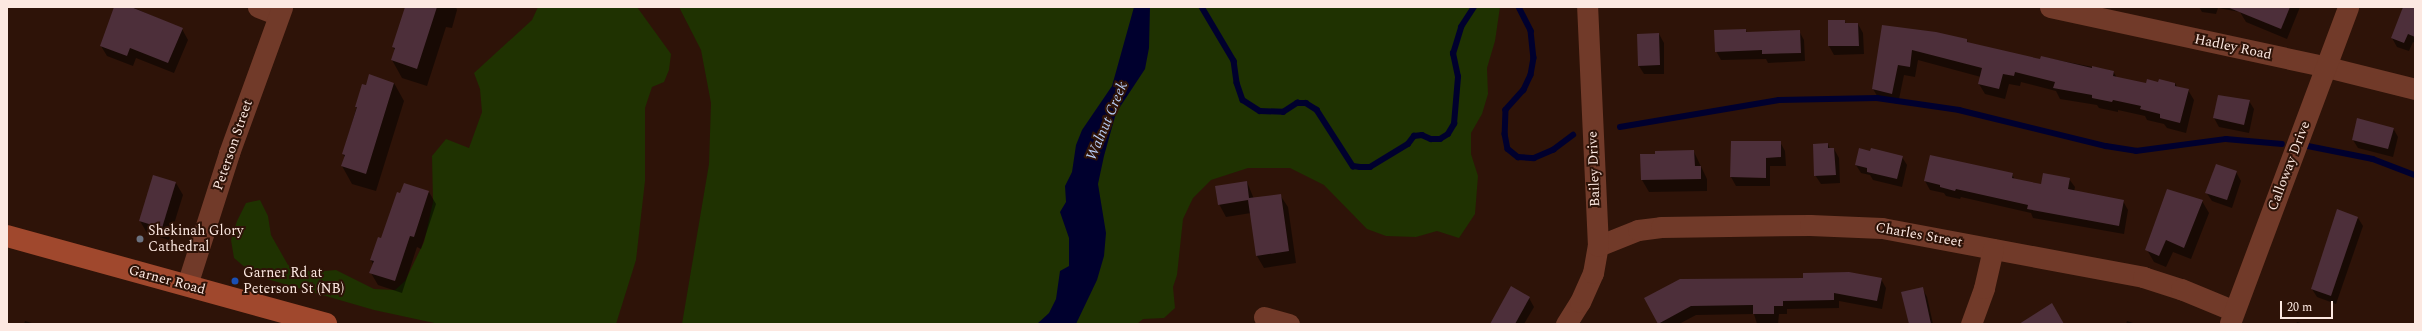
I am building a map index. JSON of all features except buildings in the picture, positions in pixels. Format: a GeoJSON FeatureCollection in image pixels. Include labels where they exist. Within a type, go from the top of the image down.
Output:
{"type":"FeatureCollection","features":[{"type":"Feature","properties":{"kind":"main road","name":"Garner Road"},"geometry":{"type":"LineString","coordinates":[[7,236],[326,324]]}},
{"type":"Feature","properties":{"kind":"street"},"geometry":{"type":"LineString","coordinates":[[258,7],[280,11]]}},
{"type":"Feature","properties":{"kind":"street","name":"Bailey Drive"},"geometry":{"type":"LineString","coordinates":[[1566,324],[1580,302],[1593,273],[1598,246],[1587,7]]}},
{"type":"Feature","properties":{"kind":"street","name":"Hadley Road"},"geometry":{"type":"LineString","coordinates":[[2050,7],[2327,68],[2415,89]]}},
{"type":"Feature","properties":{"kind":"street","name":"Calloway Drive"},"geometry":{"type":"LineString","coordinates":[[2232,318],[2327,68],[2348,7]]}},
{"type":"Feature","properties":{"kind":"street","name":"Peterson Street"},"geometry":{"type":"LineString","coordinates":[[187,285],[229,153],[280,11]]}},
{"type":"Feature","properties":{"kind":"street","name":"Charles Street"},"geometry":{"type":"LineString","coordinates":[[1598,246],[1638,230],[1661,227],[1856,225],[1882,228],[2143,278],[2180,289],[2232,318]]}},
{"type":"Feature","properties":{"kind":"street"},"geometry":{"type":"LineString","coordinates":[[1972,324],[1984,288],[1992,249]]}},
{"type":"Feature","properties":{"kind":"street"},"geometry":{"type":"LineString","coordinates":[[1264,317],[1289,324]]}},
{"type":"Feature","properties":{"kind":"green space"},"geometry":{"type":"Polygon","coordinates":[[[538,7],[637,7],[671,54],[669,70],[664,82],[652,87],[645,108],[645,181],[636,260],[616,324],[439,324],[374,310],[267,279],[247,269],[234,258],[231,240],[237,221],[246,203],[260,200],[268,216],[271,235],[288,265],[312,272],[336,270],[374,289],[395,290],[405,281],[424,242],[433,202],[432,156],[446,139],[469,148],[482,112],[480,89],[474,73],[532,20],[538,7]]]}},
{"type":"Feature","properties":{"kind":"green space"},"geometry":{"type":"Polygon","coordinates":[[[679,7],[1500,7],[1495,41],[1487,68],[1488,94],[1482,114],[1471,133],[1471,154],[1478,176],[1475,214],[1459,238],[1437,231],[1416,237],[1386,236],[1367,229],[1324,185],[1290,168],[1248,168],[1211,180],[1193,198],[1183,219],[1177,275],[1173,287],[1175,308],[1164,318],[1143,319],[1137,324],[682,324],[709,164],[711,103],[701,50],[679,7]]]}},
{"type":"Feature","properties":{"kind":"water","name":"Walnut Creek"},"geometry":{"type":"Polygon","coordinates":[[[1134,7],[1150,7],[1149,48],[1145,69],[1116,113],[1104,156],[1098,184],[1106,233],[1104,256],[1097,280],[1076,324],[1037,324],[1049,313],[1056,299],[1060,271],[1069,266],[1069,238],[1060,212],[1066,202],[1065,186],[1072,172],[1076,145],[1082,130],[1112,86],[1134,7]]]}},
{"type":"Feature","properties":{"kind":"waterway"},"geometry":{"type":"LineString","coordinates":[[1202,7],[1234,61],[1237,83],[1243,100],[1260,111],[1283,112],[1297,103],[1306,103],[1317,110],[1353,166],[1360,167],[1370,167],[1408,144],[1414,136],[1422,135],[1431,139],[1440,139],[1448,134],[1454,124],[1458,77],[1453,54],[1461,27],[1474,7]]}},
{"type":"Feature","properties":{"kind":"waterway"},"geometry":{"type":"LineString","coordinates":[[1519,7],[1531,31],[1534,58],[1531,75],[1524,90],[1506,110],[1505,134],[1508,149],[1518,157],[1534,158],[1553,150],[1573,135]]}},
{"type":"Feature","properties":{"kind":"waterway"},"geometry":{"type":"LineString","coordinates":[[1620,127],[1779,100],[1877,98],[1959,110],[2106,146],[2136,151],[2226,139],[2282,144]]}},
{"type":"Feature","properties":{"kind":"waterway"},"geometry":{"type":"LineString","coordinates":[[2308,146],[2373,159],[2415,175]]}},
{"type":"Feature","properties":{"kind":"place","name":"Shekinah Glory Cathedral"},"geometry":{"type":"Point","coordinates":[140,239]}},
{"type":"Feature","properties":{"kind":"place","name":"Garner Rd at Peterson St (NB)"},"geometry":{"type":"Point","coordinates":[235,281]}}]}
